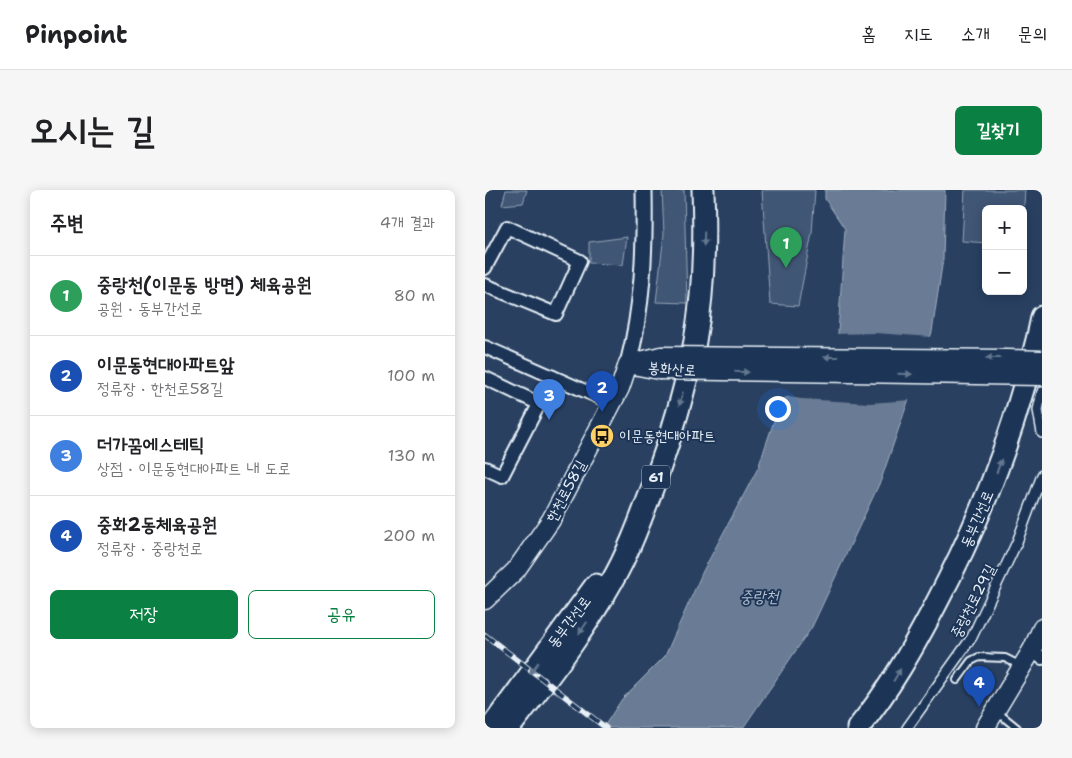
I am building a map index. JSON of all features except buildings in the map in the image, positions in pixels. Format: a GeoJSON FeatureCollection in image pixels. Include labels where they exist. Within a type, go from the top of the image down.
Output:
{"type":"FeatureCollection","features":[{"type":"Feature","properties":{"kind":"highway","name":"동부간선로"},"geometry":{"type":"LineString","coordinates":[[509,728],[563,659],[590,619],[612,581],[643,514],[679,406],[695,340],[705,236],[703,190]]}},
{"type":"Feature","properties":{"kind":"highway","name":"동부간선로"},"geometry":{"type":"LineString","coordinates":[[858,728],[891,686],[959,561],[988,497],[1015,419],[1042,317]]}},
{"type":"Feature","properties":{"kind":"highway","name":"동부간선로"},"geometry":{"type":"LineString","coordinates":[[491,728],[603,575],[643,514]]}},
{"type":"Feature","properties":{"kind":"highway","name":"동부간선로"},"geometry":{"type":"LineString","coordinates":[[865,728],[876,706]]}},
{"type":"Feature","properties":{"kind":"main road","name":"봉화산로"},"geometry":{"type":"LineString","coordinates":[[628,364],[1007,358],[1042,360]]}},
{"type":"Feature","properties":{"kind":"main road","name":"봉화산로"},"geometry":{"type":"LineString","coordinates":[[660,363],[1042,376]]}},
{"type":"Feature","properties":{"kind":"main road","name":"한천로58길"},"geometry":{"type":"LineString","coordinates":[[485,600],[516,570],[551,520],[620,388],[628,364]]}},
{"type":"Feature","properties":{"kind":"main road"},"geometry":{"type":"LineString","coordinates":[[985,728],[1021,667],[1037,654],[1042,628]]}},
{"type":"Feature","properties":{"kind":"street","name":"한천로58길"},"geometry":{"type":"LineString","coordinates":[[628,364],[638,318],[644,256],[644,190]]}},
{"type":"Feature","properties":{"kind":"street"},"geometry":{"type":"LineString","coordinates":[[485,268],[507,227],[581,261],[556,314],[485,285]]}},
{"type":"Feature","properties":{"kind":"street"},"geometry":{"type":"LineString","coordinates":[[485,347],[612,403]]}},
{"type":"Feature","properties":{"kind":"street"},"geometry":{"type":"LineString","coordinates":[[485,468],[502,476],[553,377]]}},
{"type":"Feature","properties":{"kind":"street"},"geometry":{"type":"LineString","coordinates":[[485,378],[539,404]]}},
{"type":"Feature","properties":{"kind":"street"},"geometry":{"type":"LineString","coordinates":[[1042,392],[1038,410],[1042,433]]}},
{"type":"Feature","properties":{"kind":"street","name":"중랑천로29길"},"geometry":{"type":"LineString","coordinates":[[907,728],[972,637],[1017,542],[1042,475]]}},
{"type":"Feature","properties":{"kind":"lane"},"geometry":{"type":"LineString","coordinates":[[957,680],[971,661],[979,657],[1005,658],[1021,667]]}},
{"type":"Feature","properties":{"kind":"lane"},"geometry":{"type":"LineString","coordinates":[[995,710],[1017,728]]}},
{"type":"Feature","properties":{"kind":"shaded area"},"geometry":{"type":"Polygon","coordinates":[[[506,190],[527,190],[523,203],[502,205],[506,190]]]}},
{"type":"Feature","properties":{"kind":"shaded area"},"geometry":{"type":"Polygon","coordinates":[[[662,190],[684,190],[687,303],[656,302],[664,234],[662,190]]]}},
{"type":"Feature","properties":{"kind":"shaded area"},"geometry":{"type":"Polygon","coordinates":[[[762,190],[815,190],[812,233],[798,306],[770,304],[762,190]]]}},
{"type":"Feature","properties":{"kind":"shaded area"},"geometry":{"type":"Polygon","coordinates":[[[965,190],[1025,190],[1024,205],[982,205],[982,243],[962,241],[965,190]]]}},
{"type":"Feature","properties":{"kind":"shaded area"},"geometry":{"type":"Polygon","coordinates":[[[627,237],[623,265],[589,263],[589,242],[627,237]]]}},
{"type":"Feature","properties":{"kind":"water","name":"중랑천"},"geometry":{"type":"Polygon","coordinates":[[[825,190],[945,190],[943,259],[932,332],[881,480],[812,627],[743,728],[603,728],[622,699],[665,656],[703,571],[758,468],[781,400],[835,377],[845,229],[825,199],[825,190]]]}},
{"type":"Feature","properties":{"kind":"pier"},"geometry":{"type":"Polygon","coordinates":[[[875,333],[932,337],[911,400],[870,403],[801,399],[783,396],[832,375],[835,334],[875,333]]]}},
{"type":"Feature","properties":{"kind":"railway"},"geometry":{"type":"LineString","coordinates":[[485,635],[606,728]]}},
{"type":"Feature","properties":{"kind":"place","name":"중랑천(이문동 방면) 체육공원"},"geometry":{"type":"Point","coordinates":[786,268]}},
{"type":"Feature","properties":{"kind":"place","name":"이문동현대아파트앞"},"geometry":{"type":"Point","coordinates":[602,412]}},
{"type":"Feature","properties":{"kind":"place","name":"더가꿈에스테틱"},"geometry":{"type":"Point","coordinates":[549,420]}},
{"type":"Feature","properties":{"kind":"place","name":"이문동현대아파트"},"geometry":{"type":"Point","coordinates":[602,436]}},
{"type":"Feature","properties":{"kind":"place","name":"중화2동체육공원"},"geometry":{"type":"Point","coordinates":[979,707]}}]}
